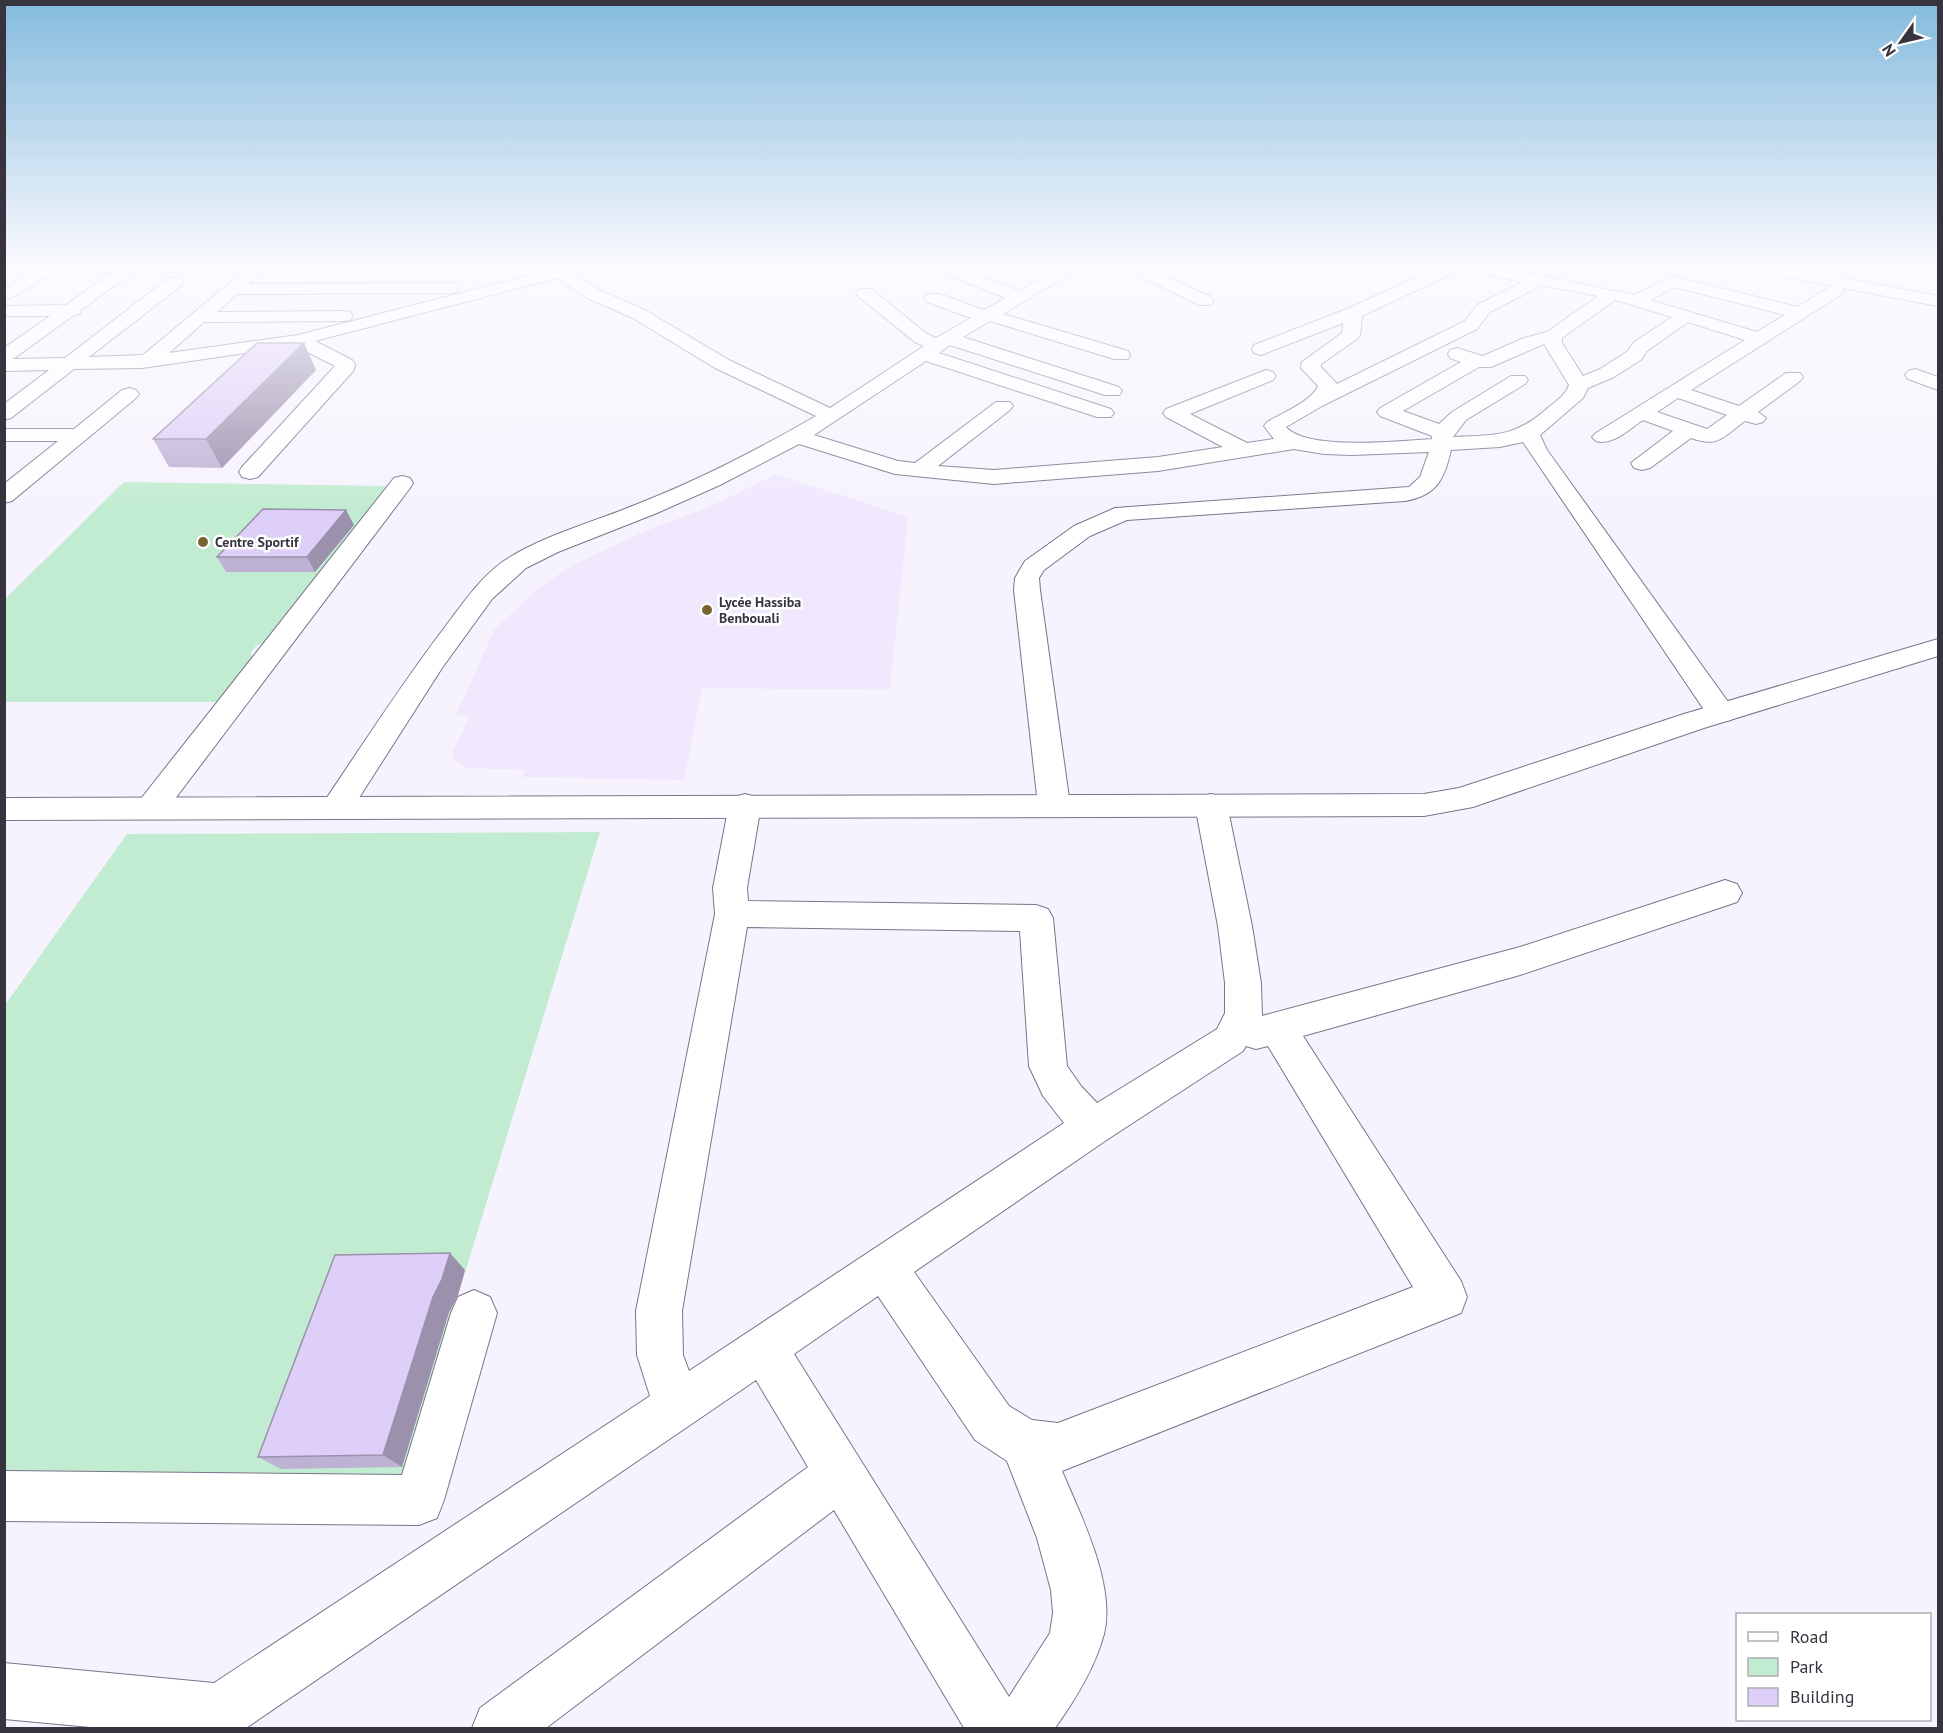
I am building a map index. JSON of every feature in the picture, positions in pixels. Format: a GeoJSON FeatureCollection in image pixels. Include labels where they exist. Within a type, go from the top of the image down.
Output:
{"type":"FeatureCollection","features":[{"type":"Feature","properties":{"kind":"street"},"geometry":{"type":"LineString","coordinates":[[4,357],[19,346]]}},
{"type":"Feature","properties":{"kind":"street"},"geometry":{"type":"LineString","coordinates":[[4,414],[92,346]]}},
{"type":"Feature","properties":{"kind":"street"},"geometry":{"type":"LineString","coordinates":[[142,362],[150,359],[166,346]]}},
{"type":"Feature","properties":{"kind":"street"},"geometry":{"type":"LineString","coordinates":[[4,365],[142,362],[256,346]]}},
{"type":"Feature","properties":{"kind":"street"},"geometry":{"type":"LineString","coordinates":[[250,472],[344,370],[345,364],[310,346]]}},
{"type":"Feature","properties":{"kind":"street"},"geometry":{"type":"LineString","coordinates":[[692,346],[722,364],[831,416]]}},
{"type":"Feature","properties":{"kind":"street"},"geometry":{"type":"LineString","coordinates":[[337,807],[430,664],[483,594],[517,563],[549,547],[649,508],[712,480],[831,416],[936,346]]}},
{"type":"Feature","properties":{"kind":"street"},"geometry":{"type":"LineString","coordinates":[[939,346],[1104,413]]}},
{"type":"Feature","properties":{"kind":"street"},"geometry":{"type":"LineString","coordinates":[[940,346],[1112,390]]}},
{"type":"Feature","properties":{"kind":"street"},"geometry":{"type":"LineString","coordinates":[[1090,346],[1121,355]]}},
{"type":"Feature","properties":{"kind":"street"},"geometry":{"type":"LineString","coordinates":[[1261,349],[1269,346]]}},
{"type":"Feature","properties":{"kind":"street"},"geometry":{"type":"LineString","coordinates":[[1315,402],[1327,391],[1328,385],[1311,368],[1311,362],[1335,346]]}},
{"type":"Feature","properties":{"kind":"street"},"geometry":{"type":"LineString","coordinates":[[1429,346],[1315,402],[1274,426],[1276,433],[1295,442],[1323,447],[1366,450],[1443,438],[1503,440],[1529,433],[1576,394],[1579,385],[1607,373],[1644,346]]}},
{"type":"Feature","properties":{"kind":"street"},"geometry":{"type":"LineString","coordinates":[[1433,346],[1484,363],[1522,346]]}},
{"type":"Feature","properties":{"kind":"street"},"geometry":{"type":"LineString","coordinates":[[1554,346],[1579,385]]}},
{"type":"Feature","properties":{"kind":"street"},"geometry":{"type":"LineString","coordinates":[[1603,437],[1747,346]]}},
{"type":"Feature","properties":{"kind":"street"},"geometry":{"type":"LineString","coordinates":[[1713,348],[1733,355]]}},
{"type":"Feature","properties":{"kind":"street"},"geometry":{"type":"LineString","coordinates":[[1443,438],[1387,412],[1476,361]]}},
{"type":"Feature","properties":{"kind":"street"},"geometry":{"type":"LineString","coordinates":[[1915,375],[1938,384]]}},
{"type":"Feature","properties":{"kind":"street"},"geometry":{"type":"LineString","coordinates":[[1246,451],[1173,413],[1266,376]]}},
{"type":"Feature","properties":{"kind":"street"},"geometry":{"type":"LineString","coordinates":[[1642,412],[1709,437],[1793,377]]}},
{"type":"Feature","properties":{"kind":"street"},"geometry":{"type":"LineString","coordinates":[[1054,805],[1027,590],[1027,578],[1034,566],[1082,531],[1122,513],[1405,494],[1421,490],[1429,483],[1443,438],[1459,416],[1518,380]]}},
{"type":"Feature","properties":{"kind":"street"},"geometry":{"type":"LineString","coordinates":[[1675,392],[1763,420]]}},
{"type":"Feature","properties":{"kind":"street"},"geometry":{"type":"LineString","coordinates":[[4,496],[129,394]]}},
{"type":"Feature","properties":{"kind":"street"},"geometry":{"type":"LineString","coordinates":[[919,470],[1003,406]]}},
{"type":"Feature","properties":{"kind":"street"},"geometry":{"type":"LineString","coordinates":[[1642,463],[1689,429]]}},
{"type":"Feature","properties":{"kind":"street"},"geometry":{"type":"LineString","coordinates":[[1529,433],[1537,450],[1721,713]]}},
{"type":"Feature","properties":{"kind":"street"},"geometry":{"type":"LineString","coordinates":[[4,435],[80,435]]}},
{"type":"Feature","properties":{"kind":"street"},"geometry":{"type":"LineString","coordinates":[[796,436],[895,467],[994,477],[1158,464],[1295,442]]}},
{"type":"Feature","properties":{"kind":"street"},"geometry":{"type":"LineString","coordinates":[[151,808],[402,483]]}},
{"type":"Feature","properties":{"kind":"street"},"geometry":{"type":"LineString","coordinates":[[4,809],[745,805],[1424,805],[1462,799],[1721,713],[1938,647]]}},
{"type":"Feature","properties":{"kind":"street"},"geometry":{"type":"LineString","coordinates":[[677,1404],[660,1355],[659,1311],[732,914],[730,888],[745,805]]}},
{"type":"Feature","properties":{"kind":"street"},"geometry":{"type":"LineString","coordinates":[[1211,805],[1235,926],[1243,982],[1244,1014],[1230,1040]]}},
{"type":"Feature","properties":{"kind":"street"},"geometry":{"type":"LineString","coordinates":[[4,1691],[209,1720],[1094,1126],[1230,1040],[1520,961],[1725,893]]}},
{"type":"Feature","properties":{"kind":"street"},"geometry":{"type":"LineString","coordinates":[[732,914],[1036,918],[1048,1066],[1056,1086],[1094,1126]]}},
{"type":"Feature","properties":{"kind":"street"},"geometry":{"type":"LineString","coordinates":[[884,1267],[992,1423],[1025,1444],[1058,1448],[1445,1297],[1276,1028]]}},
{"type":"Feature","properties":{"kind":"street"},"geometry":{"type":"LineString","coordinates":[[4,1496],[419,1500],[474,1313]]}},
{"type":"Feature","properties":{"kind":"street"},"geometry":{"type":"LineString","coordinates":[[763,1347],[996,1728]]}},
{"type":"Feature","properties":{"kind":"street"},"geometry":{"type":"LineString","coordinates":[[1022,1728],[1061,1668],[1078,1632],[1079,1602],[1072,1564],[1025,1444]]}},
{"type":"Feature","properties":{"kind":"street"},"geometry":{"type":"LineString","coordinates":[[500,1728],[841,1473]]}},
{"type":"Feature","properties":{"kind":"shaded area","name":"Lycée Hassiba Benbouali"},"geometry":{"type":"Polygon","coordinates":[[[776,474],[908,517],[890,690],[702,688],[684,780],[522,777],[525,770],[466,768],[456,762],[452,751],[469,716],[456,715],[494,630],[537,589],[571,566],[638,534],[713,505],[776,474]]]}},
{"type":"Feature","properties":{"kind":"green space","name":"Centre Sportif"},"geometry":{"type":"Polygon","coordinates":[[[124,482],[387,486],[269,640],[256,646],[250,654],[255,658],[218,702],[5,702],[5,599],[124,482]]]}},
{"type":"Feature","properties":{"kind":"green space"},"geometry":{"type":"Polygon","coordinates":[[[600,832],[403,1475],[5,1479],[5,1005],[127,834],[600,832]]]}},
{"type":"Feature","properties":{"kind":"building"},"geometry":{"type":"Polygon","coordinates":[[[254,346],[301,346],[206,439],[153,439],[254,346]]]}},
{"type":"Feature","properties":{"kind":"building"},"geometry":{"type":"Polygon","coordinates":[[[263,509],[346,510],[307,557],[217,557],[263,509]]]}},
{"type":"Feature","properties":{"kind":"building"},"geometry":{"type":"Polygon","coordinates":[[[450,1253],[442,1279],[433,1297],[383,1455],[258,1457],[335,1255],[450,1253]]]}},
{"type":"Feature","properties":{"kind":"place","name":"Centre Sportif"},"geometry":{"type":"Point","coordinates":[203,542]}},
{"type":"Feature","properties":{"kind":"place","name":"Lycée Hassiba Benbouali"},"geometry":{"type":"Point","coordinates":[707,610]}}]}
